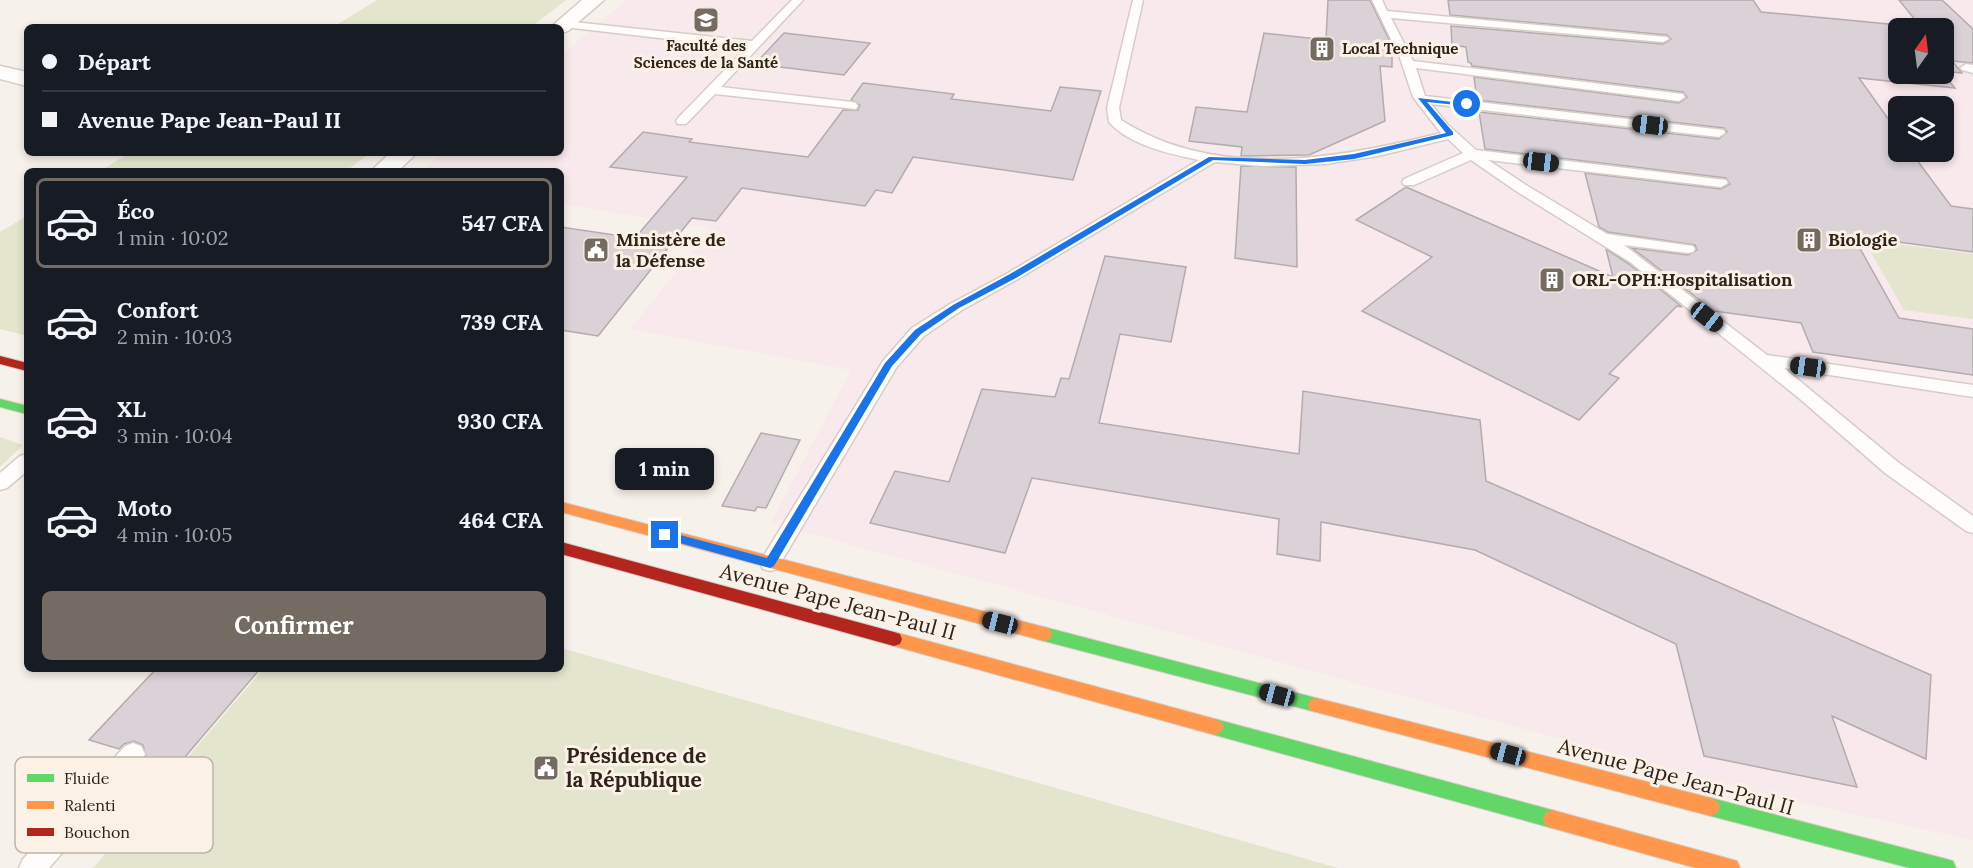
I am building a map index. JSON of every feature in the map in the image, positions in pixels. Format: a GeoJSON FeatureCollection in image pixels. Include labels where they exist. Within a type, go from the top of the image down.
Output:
{"type":"FeatureCollection","features":[{"type":"Feature","properties":{"kind":"main road"},"geometry":{"type":"LineString","coordinates":[[0,360],[24,366]]}},
{"type":"Feature","properties":{"kind":"main road"},"geometry":{"type":"LineString","coordinates":[[0,404],[24,409]]}},
{"type":"Feature","properties":{"kind":"main road","name":"Avenue Pape Jean-Paul II"},"geometry":{"type":"LineString","coordinates":[[564,508],[1946,868]]}},
{"type":"Feature","properties":{"kind":"main road","name":"Avenue Pape Jean-Paul II"},"geometry":{"type":"LineString","coordinates":[[564,549],[1730,868]]}},
{"type":"Feature","properties":{"kind":"street"},"geometry":{"type":"LineString","coordinates":[[564,25],[594,0]]}},
{"type":"Feature","properties":{"kind":"street"},"geometry":{"type":"LineString","coordinates":[[0,72],[24,78]]}},
{"type":"Feature","properties":{"kind":"street"},"geometry":{"type":"LineString","coordinates":[[387,168],[401,156]]}},
{"type":"Feature","properties":{"kind":"lane"},"geometry":{"type":"LineString","coordinates":[[682,122],[798,0]]}},
{"type":"Feature","properties":{"kind":"lane"},"geometry":{"type":"LineString","coordinates":[[1138,0],[1113,108],[1115,122],[1131,135],[1162,146],[1212,158],[1305,162],[1354,157],[1451,134]]}},
{"type":"Feature","properties":{"kind":"lane"},"geometry":{"type":"LineString","coordinates":[[1377,0],[1408,64],[1421,99],[1451,134],[1473,154],[1517,185],[1606,238],[1761,360],[1892,468],[1973,526]]}},
{"type":"Feature","properties":{"kind":"lane"},"geometry":{"type":"LineString","coordinates":[[1382,14],[1663,39]]}},
{"type":"Feature","properties":{"kind":"lane"},"geometry":{"type":"LineString","coordinates":[[564,26],[754,45]]}},
{"type":"Feature","properties":{"kind":"lane"},"geometry":{"type":"LineString","coordinates":[[1408,64],[1679,97]]}},
{"type":"Feature","properties":{"kind":"lane"},"geometry":{"type":"LineString","coordinates":[[712,90],[852,106]]}},
{"type":"Feature","properties":{"kind":"lane"},"geometry":{"type":"LineString","coordinates":[[1421,99],[1719,133]]}},
{"type":"Feature","properties":{"kind":"lane"},"geometry":{"type":"LineString","coordinates":[[1409,182],[1473,154],[1721,183]]}},
{"type":"Feature","properties":{"kind":"lane"},"geometry":{"type":"LineString","coordinates":[[770,563],[888,365],[918,332],[956,307],[1013,276],[1212,158]]}},
{"type":"Feature","properties":{"kind":"lane"},"geometry":{"type":"LineString","coordinates":[[1606,238],[1688,249]]}},
{"type":"Feature","properties":{"kind":"lane"},"geometry":{"type":"LineString","coordinates":[[1761,360],[1973,391]]}},
{"type":"Feature","properties":{"kind":"lane"},"geometry":{"type":"LineString","coordinates":[[0,483],[24,463]]}},
{"type":"Feature","properties":{"kind":"lane"},"geometry":{"type":"LineString","coordinates":[[130,757],[133,754]]}},
{"type":"Feature","properties":{"kind":"lane"},"geometry":{"type":"LineString","coordinates":[[32,868],[45,853]]}},
{"type":"Feature","properties":{"kind":"shaded area"},"geometry":{"type":"Polygon","coordinates":[[[627,0],[1973,0],[1973,840],[1762,794],[771,523],[851,370],[630,329],[711,228],[564,204],[564,168],[426,168],[440,156],[564,156],[564,52],[627,0]]]}},
{"type":"Feature","properties":{"kind":"green space"},"geometry":{"type":"Polygon","coordinates":[[[377,0],[566,0],[535,24],[338,24],[377,0]]]}},
{"type":"Feature","properties":{"kind":"green space"},"geometry":{"type":"Polygon","coordinates":[[[124,156],[366,156],[350,168],[105,168],[124,156]]]}},
{"type":"Feature","properties":{"kind":"green space"},"geometry":{"type":"Polygon","coordinates":[[[24,218],[24,335],[0,329],[0,232],[24,218]]]}},
{"type":"Feature","properties":{"kind":"green space"},"geometry":{"type":"Polygon","coordinates":[[[1864,240],[1973,254],[1973,319],[1904,310],[1864,240]]]}},
{"type":"Feature","properties":{"kind":"green space"},"geometry":{"type":"Polygon","coordinates":[[[0,437],[23,445],[0,467],[0,437]]]}},
{"type":"Feature","properties":{"kind":"green space","name":"Présidence de la République"},"geometry":{"type":"Polygon","coordinates":[[[564,649],[1338,868],[93,868],[106,853],[213,853],[213,757],[188,757],[260,672],[564,672],[564,649]]]}},
{"type":"Feature","properties":{"kind":"building"},"geometry":{"type":"Polygon","coordinates":[[[1328,0],[1370,0],[1392,46],[1392,67],[1380,66],[1385,121],[1309,155],[1241,156],[1242,147],[1189,141],[1196,107],[1247,112],[1264,33],[1326,40],[1328,0]]]}},
{"type":"Feature","properties":{"kind":"building"},"geometry":{"type":"Polygon","coordinates":[[[1448,0],[1753,0],[1761,12],[1888,24],[1888,81],[1859,78],[1888,119],[1888,162],[1918,162],[1951,206],[1973,209],[1973,252],[1853,236],[1899,318],[1973,329],[1973,375],[1813,352],[1801,323],[1714,311],[1632,248],[1688,255],[1697,250],[1695,245],[1608,232],[1599,227],[1585,173],[1721,189],[1730,184],[1726,178],[1485,149],[1479,112],[1719,139],[1727,132],[1724,128],[1477,100],[1474,77],[1679,103],[1687,97],[1683,92],[1472,66],[1468,62],[1466,47],[1452,45],[1451,26],[1663,44],[1671,39],[1667,35],[1450,15],[1448,0]]]}},
{"type":"Feature","properties":{"kind":"building"},"geometry":{"type":"Polygon","coordinates":[[[1899,0],[1942,0],[1973,29],[1973,63],[1954,61],[1954,18],[1914,18],[1899,0]]]}},
{"type":"Feature","properties":{"kind":"building"},"geometry":{"type":"Polygon","coordinates":[[[784,33],[870,43],[844,75],[755,64],[784,33]]]}},
{"type":"Feature","properties":{"kind":"building"},"geometry":{"type":"Polygon","coordinates":[[[1954,63],[1962,73],[1954,72],[1954,63]]]}},
{"type":"Feature","properties":{"kind":"building"},"geometry":{"type":"Polygon","coordinates":[[[863,83],[954,94],[951,99],[1051,111],[1060,87],[1101,91],[1073,180],[913,157],[892,193],[876,190],[865,206],[742,188],[716,221],[692,218],[598,336],[564,330],[564,227],[635,238],[687,177],[610,167],[643,132],[692,139],[689,142],[808,157],[843,110],[858,110],[860,105],[851,100],[863,83]]]}},
{"type":"Feature","properties":{"kind":"building"},"geometry":{"type":"Polygon","coordinates":[[[1917,84],[1952,84],[1955,88],[1917,84]]]}},
{"type":"Feature","properties":{"kind":"building"},"geometry":{"type":"Polygon","coordinates":[[[1241,166],[1296,167],[1297,267],[1235,258],[1241,166]]]}},
{"type":"Feature","properties":{"kind":"building"},"geometry":{"type":"Polygon","coordinates":[[[1406,187],[1613,277],[1606,249],[1629,264],[1682,307],[1677,306],[1609,374],[1619,378],[1579,420],[1362,311],[1432,257],[1356,220],[1406,187]]]}},
{"type":"Feature","properties":{"kind":"building"},"geometry":{"type":"Polygon","coordinates":[[[1105,256],[1186,267],[1171,342],[1120,334],[1099,423],[1299,454],[1303,391],[1480,420],[1486,481],[1931,675],[1926,759],[1832,716],[1857,787],[1704,756],[1676,644],[1475,550],[1321,522],[1320,561],[1277,554],[1279,519],[1032,478],[1005,553],[870,523],[895,471],[949,482],[982,389],[1055,397],[1061,378],[1069,379],[1105,256]]]}},
{"type":"Feature","properties":{"kind":"building"},"geometry":{"type":"Polygon","coordinates":[[[761,433],[800,440],[766,508],[757,507],[755,511],[722,506],[761,433]]]}},
{"type":"Feature","properties":{"kind":"building"},"geometry":{"type":"Polygon","coordinates":[[[153,672],[257,672],[185,757],[146,757],[143,745],[134,741],[124,744],[119,749],[89,740],[153,672]]]}},
{"type":"Feature","properties":{"kind":"traffic: fast"},"geometry":{"type":"LineString","coordinates":[[0,403],[24,409]]}},
{"type":"Feature","properties":{"kind":"traffic: fast"},"geometry":{"type":"LineString","coordinates":[[1044,634],[1316,705]]}},
{"type":"Feature","properties":{"kind":"traffic: fast"},"geometry":{"type":"LineString","coordinates":[[1215,727],[1552,819]]}},
{"type":"Feature","properties":{"kind":"traffic: fast"},"geometry":{"type":"LineString","coordinates":[[1711,807],[1946,868]]}},
{"type":"Feature","properties":{"kind":"traffic: slow"},"geometry":{"type":"LineString","coordinates":[[564,508],[1044,634]]}},
{"type":"Feature","properties":{"kind":"traffic: slow"},"geometry":{"type":"LineString","coordinates":[[894,639],[1215,727]]}},
{"type":"Feature","properties":{"kind":"traffic: slow"},"geometry":{"type":"LineString","coordinates":[[1316,705],[1711,807]]}},
{"type":"Feature","properties":{"kind":"traffic: slow"},"geometry":{"type":"LineString","coordinates":[[1552,819],[1730,868]]}},
{"type":"Feature","properties":{"kind":"traffic: jam"},"geometry":{"type":"LineString","coordinates":[[0,360],[24,366]]}},
{"type":"Feature","properties":{"kind":"traffic: jam"},"geometry":{"type":"LineString","coordinates":[[564,549],[894,639]]}},
{"type":"Feature","properties":{"kind":"place","name":"Faculté des Sciences de la Santé"},"geometry":{"type":"Point","coordinates":[706,20]}},
{"type":"Feature","properties":{"kind":"place","name":"Local Technique"},"geometry":{"type":"Point","coordinates":[1322,49]}},
{"type":"Feature","properties":{"kind":"place","name":"Biologie"},"geometry":{"type":"Point","coordinates":[1809,240]}},
{"type":"Feature","properties":{"kind":"place","name":"Ministère de la Défense"},"geometry":{"type":"Point","coordinates":[596,250]}},
{"type":"Feature","properties":{"kind":"place","name":"ORL-OPH:Hospitalisation"},"geometry":{"type":"Point","coordinates":[1552,280]}},
{"type":"Feature","properties":{"kind":"place","name":"Présidence de la République"},"geometry":{"type":"Point","coordinates":[546,768]}},
{"type":"Feature","properties":{"kind":"route"},"geometry":{"type":"LineString","coordinates":[[665,535],[770,563],[888,365],[918,332],[956,307],[1013,276],[1212,158],[1305,162],[1354,157],[1451,134],[1421,99],[1467,104]]}}]}
